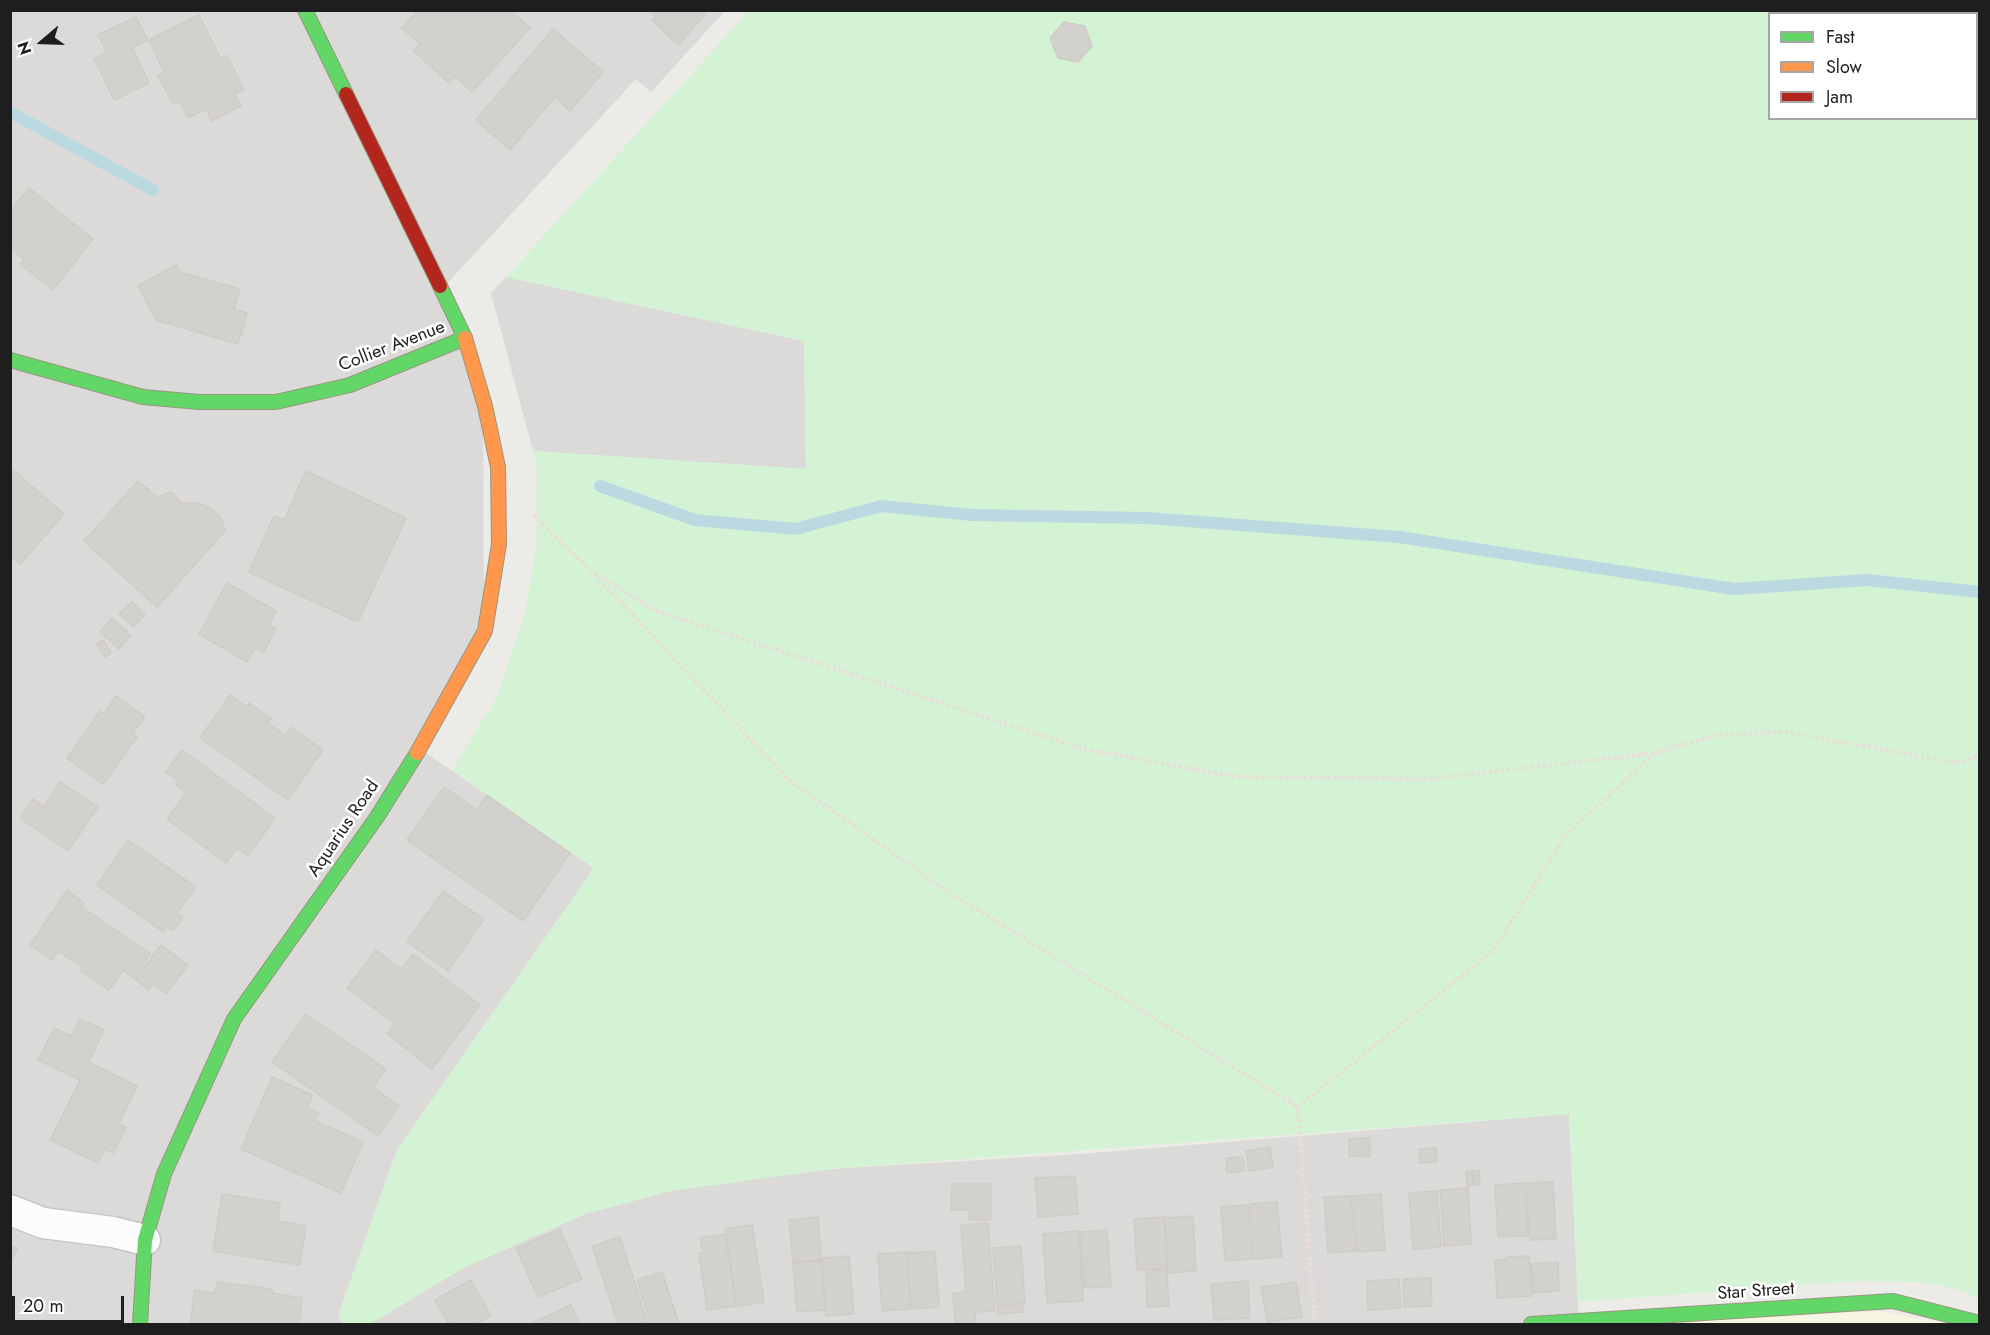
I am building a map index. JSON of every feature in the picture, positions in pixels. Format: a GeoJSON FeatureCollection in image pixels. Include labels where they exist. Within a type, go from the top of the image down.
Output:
{"type":"FeatureCollection","features":[{"type":"Feature","properties":{"kind":"street","name":"Collier Avenue"},"geometry":{"type":"LineString","coordinates":[[10,360],[143,397],[199,402],[276,402],[350,385],[465,338],[305,10]]}},
{"type":"Feature","properties":{"kind":"street","name":"Aquarius Road"},"geometry":{"type":"LineString","coordinates":[[140,1324],[145,1240],[165,1174],[234,1019],[377,817],[429,733],[485,631],[499,544],[498,466],[485,406],[465,338]]}},
{"type":"Feature","properties":{"kind":"street"},"geometry":{"type":"LineString","coordinates":[[10,1210],[43,1223],[112,1232],[145,1240]]}},
{"type":"Feature","properties":{"kind":"street","name":"Star Street"},"geometry":{"type":"LineString","coordinates":[[1532,1324],[1893,1300],[1980,1323]]}},
{"type":"Feature","properties":{"kind":"path"},"geometry":{"type":"LineString","coordinates":[[528,509],[590,570],[789,780],[944,889],[1298,1107]]}},
{"type":"Feature","properties":{"kind":"path"},"geometry":{"type":"LineString","coordinates":[[590,570],[656,611],[1062,742],[1084,749],[1237,777],[1428,779],[1656,753],[1714,735],[1786,732],[1957,763],[1980,755]]}},
{"type":"Feature","properties":{"kind":"path"},"geometry":{"type":"LineString","coordinates":[[1298,1107],[1494,950],[1565,836],[1656,753]]}},
{"type":"Feature","properties":{"kind":"path"},"geometry":{"type":"LineString","coordinates":[[1298,1107],[1315,1324]]}},
{"type":"Feature","properties":{"kind":"shaded area"},"geometry":{"type":"Polygon","coordinates":[[[10,11],[725,11],[651,92],[636,79],[441,290],[483,406],[484,629],[419,748],[594,868],[397,1150],[338,1316],[344,1324],[11,1324],[10,11]]]}},
{"type":"Feature","properties":{"kind":"shaded area"},"geometry":{"type":"Polygon","coordinates":[[[506,277],[804,341],[806,469],[533,451],[491,293],[506,277]]]}},
{"type":"Feature","properties":{"kind":"shaded area"},"geometry":{"type":"Polygon","coordinates":[[[1569,1114],[1579,1324],[370,1324],[463,1268],[585,1214],[670,1191],[830,1169],[1079,1154],[1569,1114]]]}},
{"type":"Feature","properties":{"kind":"shaded area"},"geometry":{"type":"Polygon","coordinates":[[[1877,1311],[1951,1324],[1632,1324],[1877,1311]]]}},
{"type":"Feature","properties":{"kind":"green space"},"geometry":{"type":"Polygon","coordinates":[[[749,11],[1979,11],[1979,1298],[1953,1288],[1921,1282],[1854,1281],[1578,1302],[1569,1114],[830,1169],[670,1191],[585,1214],[463,1268],[370,1324],[344,1324],[338,1316],[397,1150],[594,868],[452,770],[497,697],[525,613],[536,547],[537,468],[533,451],[806,469],[804,341],[506,277],[749,11]]]}},
{"type":"Feature","properties":{"kind":"building"},"geometry":{"type":"Polygon","coordinates":[[[418,10],[516,10],[514,13],[530,28],[472,92],[455,76],[449,83],[414,51],[420,44],[402,28],[418,10]]]}},
{"type":"Feature","properties":{"kind":"building"},"geometry":{"type":"Polygon","coordinates":[[[649,10],[709,10],[678,45],[652,20],[656,17],[649,10]]]}},
{"type":"Feature","properties":{"kind":"building"},"geometry":{"type":"Polygon","coordinates":[[[199,15],[221,59],[227,55],[244,90],[235,94],[241,106],[212,121],[206,109],[188,118],[179,101],[173,104],[158,76],[164,72],[149,40],[199,15]]]}},
{"type":"Feature","properties":{"kind":"building"},"geometry":{"type":"Polygon","coordinates":[[[136,17],[148,40],[132,47],[149,83],[114,100],[94,58],[107,53],[98,35],[136,17]]]}},
{"type":"Feature","properties":{"kind":"building"},"geometry":{"type":"Polygon","coordinates":[[[1064,22],[1085,26],[1092,46],[1078,62],[1058,58],[1050,38],[1064,22]]]}},
{"type":"Feature","properties":{"kind":"building"},"geometry":{"type":"Polygon","coordinates":[[[553,29],[603,72],[570,111],[555,97],[510,150],[476,120],[553,29]]]}},
{"type":"Feature","properties":{"kind":"building"},"geometry":{"type":"Polygon","coordinates":[[[29,188],[93,239],[53,290],[20,264],[24,259],[10,248],[10,211],[29,188]]]}},
{"type":"Feature","properties":{"kind":"building"},"geometry":{"type":"Polygon","coordinates":[[[176,265],[180,272],[240,289],[234,309],[247,313],[238,344],[156,320],[138,286],[176,265]]]}},
{"type":"Feature","properties":{"kind":"building"},"geometry":{"type":"Polygon","coordinates":[[[10,467],[64,514],[20,564],[10,556],[10,467]]]}},
{"type":"Feature","properties":{"kind":"building"},"geometry":{"type":"Polygon","coordinates":[[[306,471],[406,518],[358,622],[249,572],[274,516],[284,520],[306,471]]]}},
{"type":"Feature","properties":{"kind":"building"},"geometry":{"type":"Polygon","coordinates":[[[138,481],[157,497],[172,492],[181,503],[207,506],[221,517],[225,531],[157,607],[84,541],[138,481]]]}},
{"type":"Feature","properties":{"kind":"building"},"geometry":{"type":"Polygon","coordinates":[[[227,583],[276,611],[269,624],[276,629],[263,653],[255,648],[247,662],[199,634],[227,583]]]}},
{"type":"Feature","properties":{"kind":"building"},"geometry":{"type":"Polygon","coordinates":[[[132,602],[145,615],[133,627],[119,614],[132,602]]]}},
{"type":"Feature","properties":{"kind":"building"},"geometry":{"type":"Polygon","coordinates":[[[112,618],[131,635],[119,649],[100,632],[112,618]]]}},
{"type":"Feature","properties":{"kind":"building"},"geometry":{"type":"Polygon","coordinates":[[[104,640],[111,653],[105,657],[97,644],[104,640]]]}},
{"type":"Feature","properties":{"kind":"building"},"geometry":{"type":"Polygon","coordinates":[[[230,695],[247,707],[249,703],[271,718],[268,723],[285,735],[291,727],[323,750],[288,800],[200,738],[230,695]]]}},
{"type":"Feature","properties":{"kind":"building"},"geometry":{"type":"Polygon","coordinates":[[[116,696],[145,717],[132,734],[137,737],[103,784],[67,758],[100,711],[104,714],[116,696]]]}},
{"type":"Feature","properties":{"kind":"building"},"geometry":{"type":"Polygon","coordinates":[[[182,750],[275,818],[248,856],[237,848],[226,863],[167,819],[186,793],[175,784],[178,781],[166,772],[182,750]]]}},
{"type":"Feature","properties":{"kind":"building"},"geometry":{"type":"Polygon","coordinates":[[[60,782],[98,807],[82,830],[45,805],[60,782]]]}},
{"type":"Feature","properties":{"kind":"building"},"geometry":{"type":"Polygon","coordinates":[[[444,787],[477,810],[487,795],[570,853],[523,921],[407,840],[444,787]]]}},
{"type":"Feature","properties":{"kind":"building"},"geometry":{"type":"Polygon","coordinates":[[[33,799],[81,832],[68,851],[20,818],[33,799]]]}},
{"type":"Feature","properties":{"kind":"building"},"geometry":{"type":"Polygon","coordinates":[[[128,840],[196,887],[177,913],[183,917],[173,931],[167,927],[163,932],[97,885],[128,840]]]}},
{"type":"Feature","properties":{"kind":"building"},"geometry":{"type":"Polygon","coordinates":[[[67,890],[84,903],[82,907],[150,953],[133,978],[123,970],[109,990],[81,971],[83,967],[58,951],[52,960],[30,945],[67,890]]]}},
{"type":"Feature","properties":{"kind":"building"},"geometry":{"type":"Polygon","coordinates":[[[443,891],[484,919],[448,971],[407,942],[443,891]]]}},
{"type":"Feature","properties":{"kind":"building"},"geometry":{"type":"Polygon","coordinates":[[[161,945],[188,965],[166,994],[153,984],[149,990],[135,979],[161,945]]]}},
{"type":"Feature","properties":{"kind":"building"},"geometry":{"type":"Polygon","coordinates":[[[376,950],[401,969],[413,954],[480,1005],[432,1069],[387,1034],[395,1024],[347,988],[376,950]]]}},
{"type":"Feature","properties":{"kind":"building"},"geometry":{"type":"Polygon","coordinates":[[[306,1014],[386,1069],[373,1087],[399,1106],[378,1136],[272,1062],[306,1014]]]}},
{"type":"Feature","properties":{"kind":"building"},"geometry":{"type":"Polygon","coordinates":[[[80,1019],[104,1030],[89,1062],[137,1086],[119,1124],[126,1127],[113,1153],[105,1149],[98,1163],[50,1140],[80,1080],[38,1060],[54,1028],[71,1036],[80,1019]]]}},
{"type":"Feature","properties":{"kind":"building"},"geometry":{"type":"Polygon","coordinates":[[[272,1077],[313,1095],[307,1108],[319,1113],[315,1121],[363,1142],[341,1193],[241,1149],[272,1077]]]}},
{"type":"Feature","properties":{"kind":"building"},"geometry":{"type":"Polygon","coordinates":[[[1370,1138],[1370,1157],[1349,1156],[1349,1139],[1370,1138]]]}},
{"type":"Feature","properties":{"kind":"building"},"geometry":{"type":"Polygon","coordinates":[[[1270,1147],[1273,1167],[1249,1171],[1246,1151],[1270,1147]]]}},
{"type":"Feature","properties":{"kind":"building"},"geometry":{"type":"Polygon","coordinates":[[[1436,1148],[1437,1162],[1420,1163],[1420,1149],[1436,1148]]]}},
{"type":"Feature","properties":{"kind":"building"},"geometry":{"type":"Polygon","coordinates":[[[1243,1157],[1244,1171],[1227,1173],[1226,1158],[1243,1157]]]}},
{"type":"Feature","properties":{"kind":"building"},"geometry":{"type":"Polygon","coordinates":[[[1472,1171],[1473,1185],[1467,1186],[1466,1172],[1472,1171]]]}},
{"type":"Feature","properties":{"kind":"building"},"geometry":{"type":"Polygon","coordinates":[[[1473,1171],[1479,1171],[1480,1185],[1474,1185],[1473,1171]]]}},
{"type":"Feature","properties":{"kind":"building"},"geometry":{"type":"Polygon","coordinates":[[[1075,1176],[1078,1214],[1038,1217],[1035,1178],[1075,1176]]]}},
{"type":"Feature","properties":{"kind":"building"},"geometry":{"type":"Polygon","coordinates":[[[1553,1182],[1556,1239],[1530,1240],[1525,1183],[1553,1182]]]}},
{"type":"Feature","properties":{"kind":"building"},"geometry":{"type":"Polygon","coordinates":[[[1525,1183],[1528,1236],[1498,1237],[1495,1185],[1525,1183]]]}},
{"type":"Feature","properties":{"kind":"building"},"geometry":{"type":"Polygon","coordinates":[[[952,1184],[991,1184],[991,1220],[969,1220],[970,1210],[951,1210],[952,1184]]]}},
{"type":"Feature","properties":{"kind":"building"},"geometry":{"type":"Polygon","coordinates":[[[1468,1188],[1471,1244],[1444,1246],[1440,1190],[1468,1188]]]}},
{"type":"Feature","properties":{"kind":"building"},"geometry":{"type":"Polygon","coordinates":[[[1437,1191],[1441,1247],[1413,1249],[1409,1193],[1437,1191]]]}},
{"type":"Feature","properties":{"kind":"building"},"geometry":{"type":"Polygon","coordinates":[[[222,1194],[280,1203],[278,1221],[306,1226],[300,1265],[213,1251],[222,1194]]]}},
{"type":"Feature","properties":{"kind":"building"},"geometry":{"type":"Polygon","coordinates":[[[1381,1194],[1385,1250],[1357,1252],[1353,1196],[1381,1194]]]}},
{"type":"Feature","properties":{"kind":"building"},"geometry":{"type":"Polygon","coordinates":[[[1351,1196],[1355,1251],[1328,1253],[1324,1197],[1351,1196]]]}},
{"type":"Feature","properties":{"kind":"building"},"geometry":{"type":"Polygon","coordinates":[[[1277,1202],[1282,1257],[1254,1259],[1250,1204],[1277,1202]]]}},
{"type":"Feature","properties":{"kind":"building"},"geometry":{"type":"Polygon","coordinates":[[[1248,1205],[1252,1259],[1225,1261],[1221,1207],[1248,1205]]]}},
{"type":"Feature","properties":{"kind":"building"},"geometry":{"type":"Polygon","coordinates":[[[1193,1216],[1196,1271],[1168,1273],[1165,1218],[1193,1216]]]}},
{"type":"Feature","properties":{"kind":"building"},"geometry":{"type":"Polygon","coordinates":[[[818,1217],[821,1260],[793,1262],[789,1220],[818,1217]]]}},
{"type":"Feature","properties":{"kind":"building"},"geometry":{"type":"Polygon","coordinates":[[[1164,1217],[1167,1268],[1137,1270],[1134,1219],[1164,1217]]]}},
{"type":"Feature","properties":{"kind":"building"},"geometry":{"type":"Polygon","coordinates":[[[988,1223],[995,1311],[975,1312],[976,1324],[955,1324],[953,1293],[966,1292],[961,1225],[988,1223]]]}},
{"type":"Feature","properties":{"kind":"building"},"geometry":{"type":"Polygon","coordinates":[[[752,1225],[764,1302],[737,1306],[725,1229],[752,1225]]]}},
{"type":"Feature","properties":{"kind":"building"},"geometry":{"type":"Polygon","coordinates":[[[560,1229],[582,1279],[538,1297],[516,1248],[560,1229]]]}},
{"type":"Feature","properties":{"kind":"building"},"geometry":{"type":"Polygon","coordinates":[[[1107,1230],[1111,1287],[1084,1288],[1080,1232],[1107,1230]]]}},
{"type":"Feature","properties":{"kind":"building"},"geometry":{"type":"Polygon","coordinates":[[[1079,1231],[1083,1301],[1047,1303],[1043,1234],[1079,1231]]]}},
{"type":"Feature","properties":{"kind":"building"},"geometry":{"type":"Polygon","coordinates":[[[725,1234],[736,1306],[707,1310],[699,1253],[703,1253],[700,1238],[725,1234]]]}},
{"type":"Feature","properties":{"kind":"building"},"geometry":{"type":"Polygon","coordinates":[[[620,1237],[648,1324],[618,1324],[592,1246],[620,1237]]]}},
{"type":"Feature","properties":{"kind":"building"},"geometry":{"type":"Polygon","coordinates":[[[10,1245],[17,1249],[10,1262],[10,1245]]]}},
{"type":"Feature","properties":{"kind":"building"},"geometry":{"type":"Polygon","coordinates":[[[1021,1246],[1025,1303],[997,1305],[993,1248],[1021,1246]]]}},
{"type":"Feature","properties":{"kind":"building"},"geometry":{"type":"Polygon","coordinates":[[[935,1251],[939,1307],[911,1309],[907,1253],[935,1251]]]}},
{"type":"Feature","properties":{"kind":"building"},"geometry":{"type":"Polygon","coordinates":[[[907,1252],[910,1309],[882,1311],[878,1254],[907,1252]]]}},
{"type":"Feature","properties":{"kind":"building"},"geometry":{"type":"Polygon","coordinates":[[[849,1256],[854,1314],[826,1316],[822,1258],[849,1256]]]}},
{"type":"Feature","properties":{"kind":"building"},"geometry":{"type":"Polygon","coordinates":[[[1529,1256],[1532,1296],[1497,1298],[1495,1260],[1529,1256]]]}},
{"type":"Feature","properties":{"kind":"building"},"geometry":{"type":"Polygon","coordinates":[[[821,1261],[825,1310],[797,1312],[793,1263],[821,1261]]]}},
{"type":"Feature","properties":{"kind":"building"},"geometry":{"type":"Polygon","coordinates":[[[1558,1262],[1559,1291],[1533,1293],[1531,1264],[1558,1262]]]}},
{"type":"Feature","properties":{"kind":"building"},"geometry":{"type":"Polygon","coordinates":[[[1146,1270],[1167,1270],[1169,1306],[1147,1307],[1146,1270]]]}},
{"type":"Feature","properties":{"kind":"building"},"geometry":{"type":"Polygon","coordinates":[[[662,1272],[679,1324],[651,1324],[637,1280],[662,1272]]]}},
{"type":"Feature","properties":{"kind":"building"},"geometry":{"type":"Polygon","coordinates":[[[1431,1278],[1432,1306],[1404,1307],[1403,1279],[1431,1278]]]}},
{"type":"Feature","properties":{"kind":"building"},"geometry":{"type":"Polygon","coordinates":[[[1399,1279],[1401,1308],[1368,1310],[1367,1281],[1399,1279]]]}},
{"type":"Feature","properties":{"kind":"building"},"geometry":{"type":"Polygon","coordinates":[[[471,1280],[491,1316],[477,1324],[449,1324],[435,1300],[471,1280]]]}},
{"type":"Feature","properties":{"kind":"building"},"geometry":{"type":"Polygon","coordinates":[[[1248,1281],[1250,1318],[1214,1320],[1211,1284],[1248,1281]]]}},
{"type":"Feature","properties":{"kind":"building"},"geometry":{"type":"Polygon","coordinates":[[[217,1282],[272,1289],[272,1293],[302,1298],[299,1324],[190,1324],[195,1290],[215,1293],[217,1282]]]}},
{"type":"Feature","properties":{"kind":"building"},"geometry":{"type":"Polygon","coordinates":[[[1296,1282],[1302,1317],[1267,1322],[1261,1287],[1296,1282]]]}},
{"type":"Feature","properties":{"kind":"building"},"geometry":{"type":"Polygon","coordinates":[[[571,1305],[580,1324],[551,1324],[547,1316],[571,1305]]]}},
{"type":"Feature","properties":{"kind":"building"},"geometry":{"type":"Polygon","coordinates":[[[1023,1305],[1023,1312],[998,1314],[998,1306],[1023,1305]]]}},
{"type":"Feature","properties":{"kind":"building"},"geometry":{"type":"Polygon","coordinates":[[[545,1317],[549,1324],[529,1324],[545,1317]]]}},
{"type":"Feature","properties":{"kind":"waterway"},"geometry":{"type":"LineString","coordinates":[[10,112],[153,190]]}},
{"type":"Feature","properties":{"kind":"waterway"},"geometry":{"type":"LineString","coordinates":[[600,486],[695,520],[796,529],[881,506],[972,515],[1147,518],[1399,537],[1734,589],[1867,580],[1980,592]]}},
{"type":"Feature","properties":{"kind":"traffic: fast"},"geometry":{"type":"LineString","coordinates":[[305,10],[346,94]]}},
{"type":"Feature","properties":{"kind":"traffic: fast"},"geometry":{"type":"LineString","coordinates":[[10,360],[143,397],[199,402],[276,402],[350,385],[465,338],[440,286]]}},
{"type":"Feature","properties":{"kind":"traffic: fast"},"geometry":{"type":"LineString","coordinates":[[140,1324],[145,1240],[164,1174],[234,1019],[377,817],[417,753]]}},
{"type":"Feature","properties":{"kind":"traffic: fast"},"geometry":{"type":"LineString","coordinates":[[1531,1324],[1893,1301],[1980,1323]]}},
{"type":"Feature","properties":{"kind":"traffic: slow"},"geometry":{"type":"LineString","coordinates":[[417,753],[485,631],[499,544],[498,467],[485,406],[465,338]]}},
{"type":"Feature","properties":{"kind":"traffic: jam"},"geometry":{"type":"LineString","coordinates":[[346,94],[440,286]]}}]}
